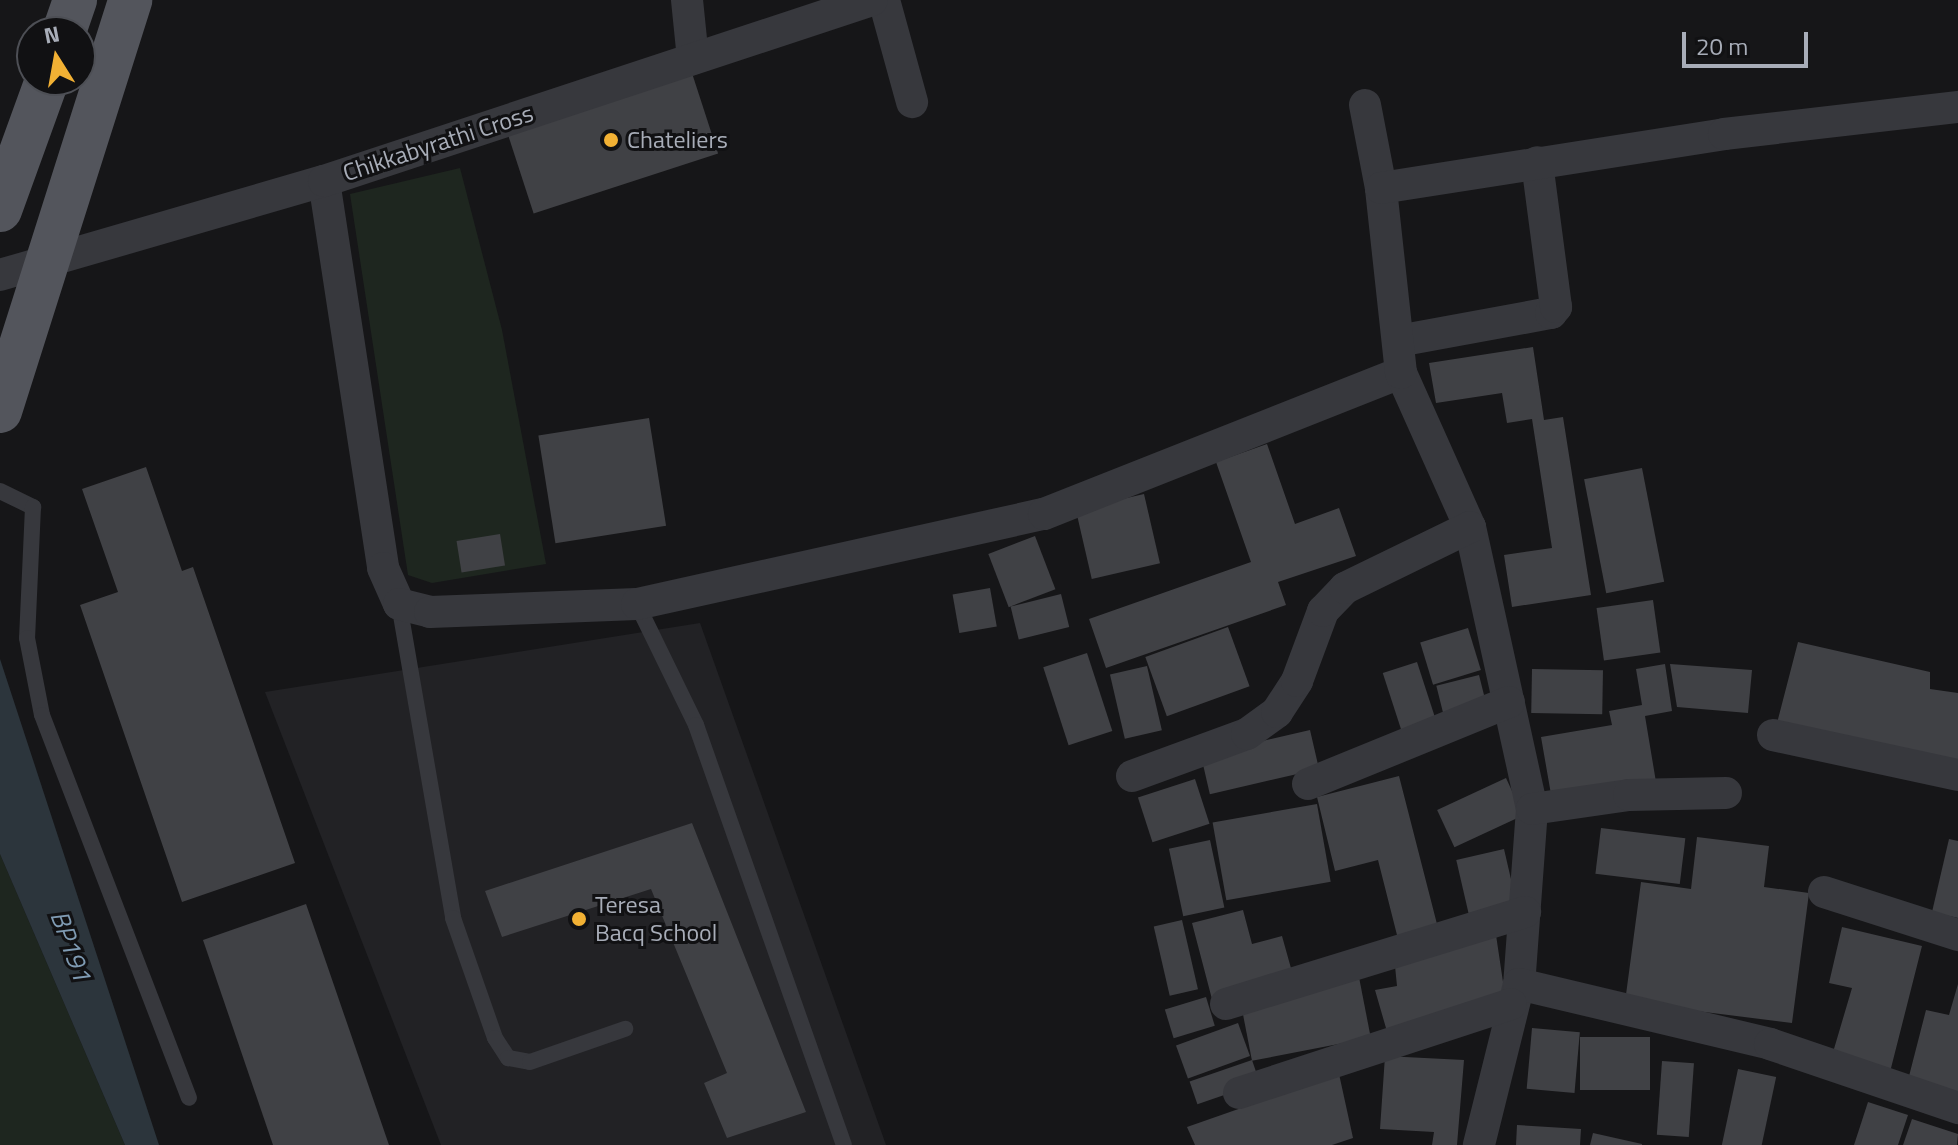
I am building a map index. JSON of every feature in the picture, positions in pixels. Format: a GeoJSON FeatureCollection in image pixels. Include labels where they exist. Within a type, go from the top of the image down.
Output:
{"type":"FeatureCollection","features":[{"type":"Feature","properties":{"kind":"main road"},"geometry":{"type":"LineString","coordinates":[[0,411],[42,264],[130,0]]}},
{"type":"Feature","properties":{"kind":"main road"},"geometry":{"type":"LineString","coordinates":[[0,210],[41,96]]}},
{"type":"Feature","properties":{"kind":"street"},"geometry":{"type":"LineString","coordinates":[[687,0],[693,59]]}},
{"type":"Feature","properties":{"kind":"street","name":"Chikkabyrathi Cross"},"geometry":{"type":"LineString","coordinates":[[0,275],[324,181],[872,0]]}},
{"type":"Feature","properties":{"kind":"street"},"geometry":{"type":"LineString","coordinates":[[884,0],[912,102]]}},
{"type":"Feature","properties":{"kind":"street"},"geometry":{"type":"LineString","coordinates":[[1365,105],[1381,188],[1401,373],[1470,527],[1532,809],[1525,912],[1515,994],[1479,1145]]}},
{"type":"Feature","properties":{"kind":"street"},"geometry":{"type":"LineString","coordinates":[[1381,188],[1537,162],[1958,107]]}},
{"type":"Feature","properties":{"kind":"street"},"geometry":{"type":"LineString","coordinates":[[1398,341],[1551,313],[1556,307],[1537,162]]}},
{"type":"Feature","properties":{"kind":"street"},"geometry":{"type":"LineString","coordinates":[[324,181],[383,568],[399,604],[430,612],[637,604],[1044,514],[1401,373]]}},
{"type":"Feature","properties":{"kind":"street"},"geometry":{"type":"LineString","coordinates":[[1132,776],[1247,734],[1277,712],[1297,681],[1323,611],[1345,588],[1470,527]]}},
{"type":"Feature","properties":{"kind":"street"},"geometry":{"type":"LineString","coordinates":[[1308,784],[1509,702]]}},
{"type":"Feature","properties":{"kind":"street"},"geometry":{"type":"LineString","coordinates":[[1773,735],[1958,775]]}},
{"type":"Feature","properties":{"kind":"street"},"geometry":{"type":"LineString","coordinates":[[1532,809],[1629,795],[1726,793]]}},
{"type":"Feature","properties":{"kind":"street"},"geometry":{"type":"LineString","coordinates":[[1824,892],[1958,935]]}},
{"type":"Feature","properties":{"kind":"street"},"geometry":{"type":"LineString","coordinates":[[1226,1004],[1525,912]]}},
{"type":"Feature","properties":{"kind":"street"},"geometry":{"type":"LineString","coordinates":[[1239,1093],[1515,994],[1770,1044],[1958,1108]]}},
{"type":"Feature","properties":{"kind":"lane"},"geometry":{"type":"LineString","coordinates":[[0,491],[33,507],[27,638],[42,715],[189,1098]]}},
{"type":"Feature","properties":{"kind":"lane"},"geometry":{"type":"LineString","coordinates":[[399,604],[453,918],[495,1038],[508,1058],[530,1062],[625,1029]]}},
{"type":"Feature","properties":{"kind":"lane"},"geometry":{"type":"LineString","coordinates":[[637,604],[696,725],[844,1145]]}},
{"type":"Feature","properties":{"kind":"shaded area"},"geometry":{"type":"Polygon","coordinates":[[[460,168],[502,330],[546,564],[432,583],[408,575],[350,194],[460,168]]]}},
{"type":"Feature","properties":{"kind":"shaded area","name":"Teresa Bacq School"},"geometry":{"type":"Polygon","coordinates":[[[700,623],[886,1145],[441,1145],[265,692],[700,623]]]}},
{"type":"Feature","properties":{"kind":"shaded area"},"geometry":{"type":"Polygon","coordinates":[[[0,854],[125,1145],[0,1145],[0,854]]]}},
{"type":"Feature","properties":{"kind":"water","name":"BP191"},"geometry":{"type":"Polygon","coordinates":[[[0,659],[159,1145],[125,1145],[0,854],[0,659]]]}},
{"type":"Feature","properties":{"kind":"building","name":"Chateliers"},"geometry":{"type":"Polygon","coordinates":[[[690,67],[718,154],[534,213],[505,127],[690,67]]]}},
{"type":"Feature","properties":{"kind":"building"},"geometry":{"type":"Polygon","coordinates":[[[1533,347],[1544,420],[1563,417],[1591,595],[1512,607],[1504,555],[1552,548],[1532,419],[1507,423],[1502,393],[1436,403],[1429,363],[1533,347]]]}},
{"type":"Feature","properties":{"kind":"building"},"geometry":{"type":"Polygon","coordinates":[[[649,418],[666,526],[555,543],[538,436],[649,418]]]}},
{"type":"Feature","properties":{"kind":"building"},"geometry":{"type":"Polygon","coordinates":[[[1267,444],[1295,524],[1339,508],[1356,556],[1278,582],[1286,605],[1106,668],[1089,619],[1251,562],[1216,462],[1267,444]]]}},
{"type":"Feature","properties":{"kind":"building"},"geometry":{"type":"Polygon","coordinates":[[[146,467],[182,571],[193,567],[295,863],[182,902],[80,605],[118,592],[82,489],[146,467]]]}},
{"type":"Feature","properties":{"kind":"building"},"geometry":{"type":"Polygon","coordinates":[[[1642,468],[1664,582],[1606,593],[1584,479],[1642,468]]]}},
{"type":"Feature","properties":{"kind":"building"},"geometry":{"type":"Polygon","coordinates":[[[1144,494],[1160,563],[1092,579],[1076,510],[1144,494]]]}},
{"type":"Feature","properties":{"kind":"building"},"geometry":{"type":"Polygon","coordinates":[[[500,534],[505,566],[462,572],[457,541],[500,534]]]}},
{"type":"Feature","properties":{"kind":"building"},"geometry":{"type":"Polygon","coordinates":[[[1035,536],[1055,589],[1009,607],[988,554],[1035,536]]]}},
{"type":"Feature","properties":{"kind":"building"},"geometry":{"type":"Polygon","coordinates":[[[990,588],[997,626],[959,633],[953,595],[990,588]]]}},
{"type":"Feature","properties":{"kind":"building"},"geometry":{"type":"Polygon","coordinates":[[[1061,594],[1069,627],[1019,640],[1011,607],[1061,594]]]}},
{"type":"Feature","properties":{"kind":"building"},"geometry":{"type":"Polygon","coordinates":[[[1653,600],[1660,652],[1604,660],[1597,608],[1653,600]]]}},
{"type":"Feature","properties":{"kind":"building"},"geometry":{"type":"Polygon","coordinates":[[[1228,627],[1250,686],[1167,716],[1145,657],[1228,627]]]}},
{"type":"Feature","properties":{"kind":"building"},"geometry":{"type":"Polygon","coordinates":[[[1468,628],[1481,670],[1433,685],[1420,643],[1468,628]]]}},
{"type":"Feature","properties":{"kind":"building"},"geometry":{"type":"Polygon","coordinates":[[[1798,642],[1930,672],[1930,689],[1958,693],[1958,764],[1777,723],[1798,642]]]}},
{"type":"Feature","properties":{"kind":"building"},"geometry":{"type":"Polygon","coordinates":[[[1087,653],[1112,731],[1069,745],[1043,667],[1087,653]]]}},
{"type":"Feature","properties":{"kind":"building"},"geometry":{"type":"Polygon","coordinates":[[[1417,662],[1436,721],[1402,732],[1383,673],[1417,662]]]}},
{"type":"Feature","properties":{"kind":"building"},"geometry":{"type":"Polygon","coordinates":[[[1665,664],[1672,711],[1645,716],[1656,782],[1552,800],[1541,737],[1612,725],[1609,711],[1642,705],[1636,669],[1665,664]]]}},
{"type":"Feature","properties":{"kind":"building"},"geometry":{"type":"Polygon","coordinates":[[[1670,664],[1752,670],[1748,713],[1677,707],[1670,664]]]}},
{"type":"Feature","properties":{"kind":"building"},"geometry":{"type":"Polygon","coordinates":[[[1147,666],[1162,730],[1125,739],[1110,675],[1147,666]]]}},
{"type":"Feature","properties":{"kind":"building"},"geometry":{"type":"Polygon","coordinates":[[[1532,669],[1603,670],[1602,714],[1531,713],[1532,669]]]}},
{"type":"Feature","properties":{"kind":"building"},"geometry":{"type":"Polygon","coordinates":[[[1479,675],[1487,706],[1444,717],[1436,686],[1479,675]]]}},
{"type":"Feature","properties":{"kind":"building"},"geometry":{"type":"Polygon","coordinates":[[[1310,730],[1319,769],[1210,794],[1201,755],[1310,730]]]}},
{"type":"Feature","properties":{"kind":"building"},"geometry":{"type":"Polygon","coordinates":[[[1399,776],[1438,928],[1398,939],[1378,860],[1335,871],[1317,797],[1399,776]]]}},
{"type":"Feature","properties":{"kind":"building"},"geometry":{"type":"Polygon","coordinates":[[[1506,778],[1523,815],[1454,847],[1437,810],[1506,778]]]}},
{"type":"Feature","properties":{"kind":"building"},"geometry":{"type":"Polygon","coordinates":[[[1195,779],[1210,824],[1152,842],[1138,798],[1195,779]]]}},
{"type":"Feature","properties":{"kind":"building"},"geometry":{"type":"Polygon","coordinates":[[[1317,804],[1331,882],[1226,900],[1213,822],[1317,804]]]}},
{"type":"Feature","properties":{"kind":"building"},"geometry":{"type":"Polygon","coordinates":[[[692,823],[806,1112],[727,1138],[704,1083],[727,1073],[651,889],[502,937],[485,891],[692,823]]]}},
{"type":"Feature","properties":{"kind":"building"},"geometry":{"type":"Polygon","coordinates":[[[1601,828],[1685,838],[1680,884],[1595,874],[1601,828]]]}},
{"type":"Feature","properties":{"kind":"building"},"geometry":{"type":"Polygon","coordinates":[[[1697,837],[1769,846],[1764,887],[1809,893],[1792,1023],[1625,1002],[1641,882],[1691,889],[1697,837]]]}},
{"type":"Feature","properties":{"kind":"building"},"geometry":{"type":"Polygon","coordinates":[[[1949,839],[1958,841],[1958,918],[1932,912],[1949,839]]]}},
{"type":"Feature","properties":{"kind":"building"},"geometry":{"type":"Polygon","coordinates":[[[1210,840],[1224,907],[1183,916],[1169,849],[1210,840]]]}},
{"type":"Feature","properties":{"kind":"building"},"geometry":{"type":"Polygon","coordinates":[[[1504,849],[1517,905],[1469,916],[1456,860],[1504,849]]]}},
{"type":"Feature","properties":{"kind":"building"},"geometry":{"type":"Polygon","coordinates":[[[306,904],[389,1145],[273,1145],[203,940],[306,904]]]}},
{"type":"Feature","properties":{"kind":"building"},"geometry":{"type":"Polygon","coordinates":[[[1243,910],[1252,944],[1282,936],[1294,979],[1213,1003],[1192,923],[1243,910]]]}},
{"type":"Feature","properties":{"kind":"building"},"geometry":{"type":"Polygon","coordinates":[[[1182,920],[1198,989],[1170,996],[1154,927],[1182,920]]]}},
{"type":"Feature","properties":{"kind":"building"},"geometry":{"type":"Polygon","coordinates":[[[1842,927],[1922,946],[1889,1076],[1831,1059],[1852,988],[1829,983],[1842,927]]]}},
{"type":"Feature","properties":{"kind":"building"},"geometry":{"type":"Polygon","coordinates":[[[1496,935],[1506,1002],[1388,1035],[1375,990],[1397,986],[1394,956],[1496,935]]]}},
{"type":"Feature","properties":{"kind":"building"},"geometry":{"type":"Polygon","coordinates":[[[1358,972],[1371,1038],[1252,1061],[1239,995],[1358,972]]]}},
{"type":"Feature","properties":{"kind":"building"},"geometry":{"type":"Polygon","coordinates":[[[1958,984],[1958,1103],[1907,1084],[1926,1010],[1949,1015],[1958,984]]]}},
{"type":"Feature","properties":{"kind":"building"},"geometry":{"type":"Polygon","coordinates":[[[1206,997],[1215,1026],[1174,1038],[1165,1010],[1206,997]]]}},
{"type":"Feature","properties":{"kind":"building"},"geometry":{"type":"Polygon","coordinates":[[[1238,1023],[1250,1056],[1188,1078],[1176,1046],[1238,1023]]]}},
{"type":"Feature","properties":{"kind":"building"},"geometry":{"type":"Polygon","coordinates":[[[1532,1028],[1580,1032],[1575,1093],[1527,1089],[1532,1028]]]}},
{"type":"Feature","properties":{"kind":"building"},"geometry":{"type":"Polygon","coordinates":[[[1580,1037],[1650,1037],[1650,1090],[1580,1090],[1580,1037]]]}},
{"type":"Feature","properties":{"kind":"building"},"geometry":{"type":"Polygon","coordinates":[[[1385,1056],[1464,1060],[1457,1145],[1432,1145],[1434,1132],[1380,1129],[1385,1056]]]}},
{"type":"Feature","properties":{"kind":"building"},"geometry":{"type":"Polygon","coordinates":[[[1252,1060],[1260,1083],[1197,1104],[1190,1081],[1252,1060]]]}},
{"type":"Feature","properties":{"kind":"building"},"geometry":{"type":"Polygon","coordinates":[[[1662,1061],[1694,1063],[1689,1137],[1657,1135],[1662,1061]]]}},
{"type":"Feature","properties":{"kind":"building"},"geometry":{"type":"Polygon","coordinates":[[[1738,1069],[1776,1077],[1762,1145],[1722,1145],[1738,1069]]]}},
{"type":"Feature","properties":{"kind":"building"},"geometry":{"type":"Polygon","coordinates":[[[1339,1074],[1353,1138],[1332,1145],[1195,1145],[1187,1127],[1339,1074]]]}},
{"type":"Feature","properties":{"kind":"building"},"geometry":{"type":"Polygon","coordinates":[[[1868,1102],[1908,1115],[1898,1145],[1854,1145],[1868,1102]]]}},
{"type":"Feature","properties":{"kind":"building"},"geometry":{"type":"Polygon","coordinates":[[[1912,1119],[1958,1134],[1957,1145],[1903,1145],[1912,1119]]]}},
{"type":"Feature","properties":{"kind":"building"},"geometry":{"type":"Polygon","coordinates":[[[1517,1125],[1581,1129],[1580,1145],[1516,1145],[1517,1125]]]}},
{"type":"Feature","properties":{"kind":"building"},"geometry":{"type":"Polygon","coordinates":[[[1593,1133],[1642,1144],[1642,1145],[1590,1145],[1593,1133]]]}},
{"type":"Feature","properties":{"kind":"place","name":"Chateliers"},"geometry":{"type":"Point","coordinates":[611,140]}},
{"type":"Feature","properties":{"kind":"place","name":"Teresa Bacq School"},"geometry":{"type":"Point","coordinates":[579,919]}}]}
